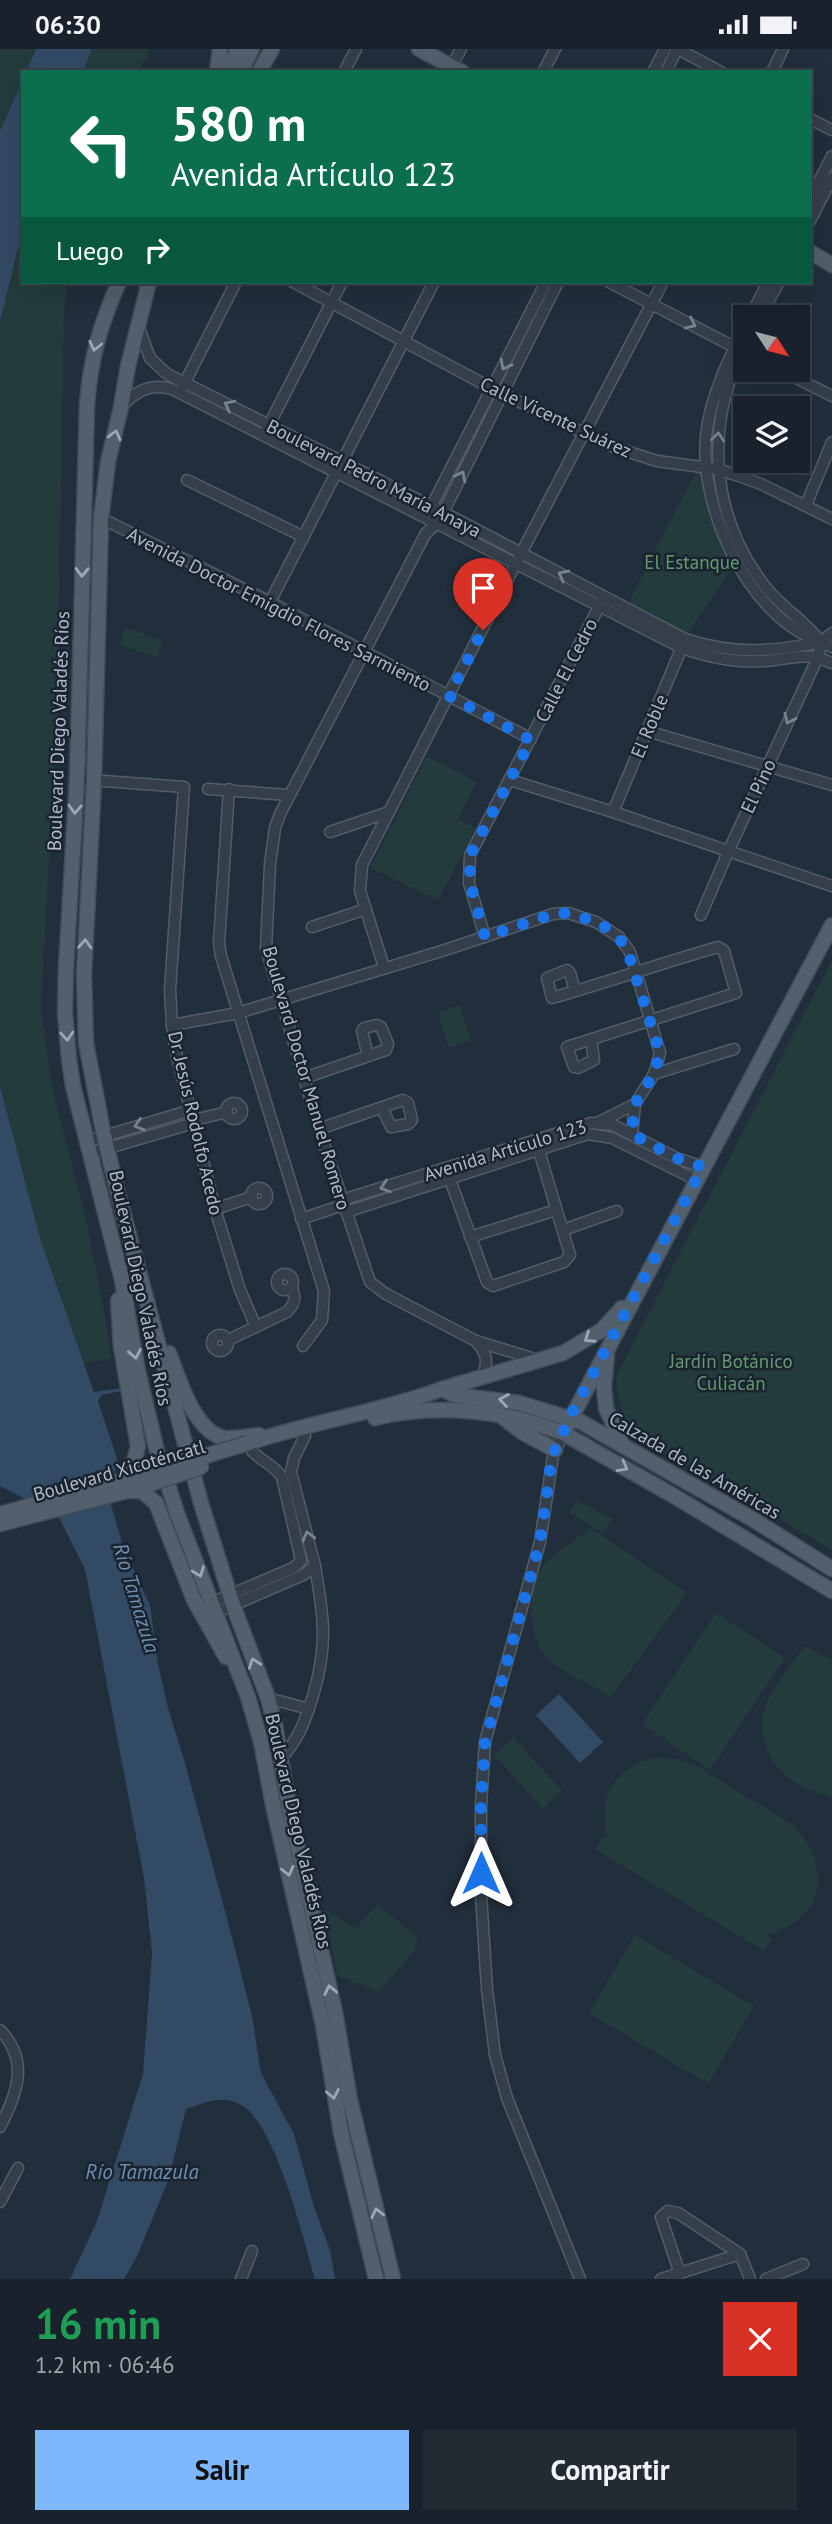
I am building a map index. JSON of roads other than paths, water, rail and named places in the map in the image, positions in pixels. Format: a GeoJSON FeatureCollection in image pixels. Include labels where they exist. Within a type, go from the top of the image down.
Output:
{"type":"FeatureCollection","features":[{"type":"Feature","properties":{"kind":"main road"},"geometry":{"type":"LineString","coordinates":[[217,70],[220,49]]}},
{"type":"Feature","properties":{"kind":"main road"},"geometry":{"type":"LineString","coordinates":[[226,70],[237,49]]}},
{"type":"Feature","properties":{"kind":"main road"},"geometry":{"type":"LineString","coordinates":[[241,70],[252,49]]}},
{"type":"Feature","properties":{"kind":"main road"},"geometry":{"type":"LineString","coordinates":[[260,70],[272,49]]}},
{"type":"Feature","properties":{"kind":"main road"},"geometry":{"type":"LineString","coordinates":[[423,50],[454,70]]}},
{"type":"Feature","properties":{"kind":"main road"},"geometry":{"type":"LineString","coordinates":[[812,253],[832,265]]}},
{"type":"Feature","properties":{"kind":"main road","name":"Boulevard Diego Valadés Ríos"},"geometry":{"type":"LineString","coordinates":[[117,284],[98,331],[88,391],[77,779],[65,1012],[73,1086],[122,1281],[137,1367],[157,1451],[178,1516],[238,1672],[264,1752],[273,1805],[323,2025],[341,2133],[376,2279]]}},
{"type":"Feature","properties":{"kind":"main road","name":"Boulevard Diego Valadés Ríos"},"geometry":{"type":"LineString","coordinates":[[148,285],[108,461],[101,518],[94,780],[83,1009],[90,1068],[105,1142],[201,1503],[231,1599],[268,1698],[290,1813],[335,2012],[351,2100],[393,2279]]}},
{"type":"Feature","properties":{"kind":"main road"},"geometry":{"type":"LineString","coordinates":[[86,438],[94,463],[108,461]]}},
{"type":"Feature","properties":{"kind":"main road"},"geometry":{"type":"LineString","coordinates":[[563,1433],[832,925]]}},
{"type":"Feature","properties":{"kind":"main road"},"geometry":{"type":"LineString","coordinates":[[122,1281],[118,1300],[119,1332],[138,1446],[125,1486],[145,1492],[156,1503],[194,1601],[215,1639],[238,1672]]}},
{"type":"Feature","properties":{"kind":"main road"},"geometry":{"type":"LineString","coordinates":[[155,1327],[192,1408],[206,1429],[217,1436],[230,1438],[279,1433],[411,1400],[480,1377],[541,1361],[563,1353],[592,1337],[637,1291]]}},
{"type":"Feature","properties":{"kind":"main road"},"geometry":{"type":"LineString","coordinates":[[607,1348],[604,1387],[606,1408],[624,1447]]}},
{"type":"Feature","properties":{"kind":"main road","name":"Calzada de las Américas"},"geometry":{"type":"LineString","coordinates":[[442,1389],[454,1395],[520,1403],[570,1418],[754,1520],[832,1569]]}},
{"type":"Feature","properties":{"kind":"main road","name":"Calzada de las Américas"},"geometry":{"type":"LineString","coordinates":[[250,1449],[383,1416],[414,1412],[460,1410],[525,1420],[563,1433],[832,1591]]}},
{"type":"Feature","properties":{"kind":"main road"},"geometry":{"type":"LineString","coordinates":[[501,1416],[555,1450]]}},
{"type":"Feature","properties":{"kind":"main road"},"geometry":{"type":"LineString","coordinates":[[250,1449],[279,1433]]}},
{"type":"Feature","properties":{"kind":"main road","name":"Boulevard Xicoténcatl"},"geometry":{"type":"LineString","coordinates":[[0,1524],[250,1449]]}},
{"type":"Feature","properties":{"kind":"main road","name":"Boulevard Xicoténcatl"},"geometry":{"type":"LineString","coordinates":[[0,1514],[125,1486]]}},
{"type":"Feature","properties":{"kind":"street"},"geometry":{"type":"LineString","coordinates":[[345,70],[356,49]]}},
{"type":"Feature","properties":{"kind":"street"},"geometry":{"type":"LineString","coordinates":[[454,70],[461,49]]}},
{"type":"Feature","properties":{"kind":"street"},"geometry":{"type":"LineString","coordinates":[[544,70],[555,49]]}},
{"type":"Feature","properties":{"kind":"street"},"geometry":{"type":"LineString","coordinates":[[654,70],[665,49]]}},
{"type":"Feature","properties":{"kind":"street"},"geometry":{"type":"LineString","coordinates":[[667,70],[677,49],[717,70]]}},
{"type":"Feature","properties":{"kind":"street"},"geometry":{"type":"LineString","coordinates":[[773,70],[783,49]]}},
{"type":"Feature","properties":{"kind":"street"},"geometry":{"type":"LineString","coordinates":[[812,120],[832,130]]}},
{"type":"Feature","properties":{"kind":"street"},"geometry":{"type":"LineString","coordinates":[[812,195],[832,156]]}},
{"type":"Feature","properties":{"kind":"street"},"geometry":{"type":"LineString","coordinates":[[812,217],[832,178]]}},
{"type":"Feature","properties":{"kind":"street"},"geometry":{"type":"LineString","coordinates":[[182,388],[235,284]]}},
{"type":"Feature","properties":{"kind":"street","name":"Calle Vicente Suárez"},"geometry":{"type":"LineString","coordinates":[[297,284],[498,391],[584,433],[644,458],[712,469],[761,484],[832,519]]}},
{"type":"Feature","properties":{"kind":"street"},"geometry":{"type":"LineString","coordinates":[[267,430],[341,284]]}},
{"type":"Feature","properties":{"kind":"street"},"geometry":{"type":"LineString","coordinates":[[270,602],[433,284]]}},
{"type":"Feature","properties":{"kind":"street","name":"Boulevard Doctor Manuel Romero"},"geometry":{"type":"LineString","coordinates":[[541,1361],[477,1341],[379,1290],[370,1282],[319,1129],[266,948],[265,932],[275,828],[289,795],[426,533],[440,518],[545,284]]}},
{"type":"Feature","properties":{"kind":"street","name":"Boulevard Doctor Manuel Romero"},"geometry":{"type":"LineString","coordinates":[[426,533],[429,512],[557,284]]}},
{"type":"Feature","properties":{"kind":"street"},"geometry":{"type":"LineString","coordinates":[[613,284],[733,344]]}},
{"type":"Feature","properties":{"kind":"street"},"geometry":{"type":"LineString","coordinates":[[384,967],[359,879],[362,865],[662,284]]}},
{"type":"Feature","properties":{"kind":"street"},"geometry":{"type":"LineString","coordinates":[[756,305],[767,284]]}},
{"type":"Feature","properties":{"kind":"street"},"geometry":{"type":"LineString","coordinates":[[767,305],[778,284]]}},
{"type":"Feature","properties":{"kind":"street","name":"Boulevard Pedro María Anaya"},"geometry":{"type":"LineString","coordinates":[[138,324],[145,347],[154,363],[182,388],[683,644],[716,658],[762,661],[805,655],[832,663]]}},
{"type":"Feature","properties":{"kind":"street"},"geometry":{"type":"LineString","coordinates":[[733,368],[723,402],[712,469],[742,553],[779,602],[827,645],[832,633]]}},
{"type":"Feature","properties":{"kind":"street"},"geometry":{"type":"LineString","coordinates":[[804,382],[832,396]]}},
{"type":"Feature","properties":{"kind":"street","name":"Boulevard Pedro María Anaya"},"geometry":{"type":"LineString","coordinates":[[121,407],[146,388],[182,388]]}},
{"type":"Feature","properties":{"kind":"street"},"geometry":{"type":"LineString","coordinates":[[806,505],[832,442]]}},
{"type":"Feature","properties":{"kind":"street"},"geometry":{"type":"LineString","coordinates":[[187,480],[304,537]]}},
{"type":"Feature","properties":{"kind":"street","name":"Avenida Doctor Emigdio Flores Sarmiento"},"geometry":{"type":"LineString","coordinates":[[101,518],[270,602],[531,740]]}},
{"type":"Feature","properties":{"kind":"street","name":"Calle El Cedro"},"geometry":{"type":"LineString","coordinates":[[485,937],[470,883],[470,855],[601,602]]}},
{"type":"Feature","properties":{"kind":"street","name":"Boulevard Pedro María Anaya"},"geometry":{"type":"LineString","coordinates":[[683,644],[749,651],[827,645]]}},
{"type":"Feature","properties":{"kind":"street","name":"El Roble"},"geometry":{"type":"LineString","coordinates":[[613,812],[683,644]]}},
{"type":"Feature","properties":{"kind":"street","name":"El Pino"},"geometry":{"type":"LineString","coordinates":[[701,915],[767,766],[818,657],[827,645]]}},
{"type":"Feature","properties":{"kind":"street"},"geometry":{"type":"LineString","coordinates":[[647,731],[832,785]]}},
{"type":"Feature","properties":{"kind":"street"},"geometry":{"type":"LineString","coordinates":[[77,779],[94,780]]}},
{"type":"Feature","properties":{"kind":"street","name":"Dr. Jesús Rodolfo Acedo"},"geometry":{"type":"LineString","coordinates":[[94,780],[184,787],[170,990],[172,1025],[177,1057],[215,1209],[240,1290],[256,1327]]}},
{"type":"Feature","properties":{"kind":"street"},"geometry":{"type":"LineString","coordinates":[[510,780],[832,886]]}},
{"type":"Feature","properties":{"kind":"street"},"geometry":{"type":"LineString","coordinates":[[208,789],[289,795]]}},
{"type":"Feature","properties":{"kind":"street"},"geometry":{"type":"LineString","coordinates":[[229,789],[219,943],[324,1291],[322,1320],[303,1346]]}},
{"type":"Feature","properties":{"kind":"street"},"geometry":{"type":"LineString","coordinates":[[330,832],[389,813]]}},
{"type":"Feature","properties":{"kind":"street"},"geometry":{"type":"LineString","coordinates":[[312,927],[366,909]]}},
{"type":"Feature","properties":{"kind":"street"},"geometry":{"type":"LineString","coordinates":[[172,1025],[238,1013],[553,914],[568,913],[596,922],[619,937],[630,952],[652,1021],[660,1053],[654,1074],[635,1104],[632,1134]]}},
{"type":"Feature","properties":{"kind":"street"},"geometry":{"type":"LineString","coordinates":[[575,991],[570,973],[565,970],[547,978],[552,998],[720,947],[724,951],[736,993],[591,1039]]}},
{"type":"Feature","properties":{"kind":"street"},"geometry":{"type":"LineString","coordinates":[[304,1077],[368,1056],[387,1048],[381,1027],[375,1024],[364,1028],[362,1034],[368,1056]]}},
{"type":"Feature","properties":{"kind":"street"},"geometry":{"type":"LineString","coordinates":[[654,1074],[734,1049]]}},
{"type":"Feature","properties":{"kind":"street"},"geometry":{"type":"LineString","coordinates":[[319,1129],[403,1100],[408,1104],[412,1120],[408,1124],[391,1127],[382,1108]]}},
{"type":"Feature","properties":{"kind":"street"},"geometry":{"type":"LineString","coordinates":[[597,1123],[635,1104]]}},
{"type":"Feature","properties":{"kind":"street"},"geometry":{"type":"LineString","coordinates":[[90,1147],[193,1118],[227,1112]]}},
{"type":"Feature","properties":{"kind":"street","name":"Avenida Artículo 123"},"geometry":{"type":"LineString","coordinates":[[301,1219],[597,1123],[613,1125],[632,1134],[699,1174]]}},
{"type":"Feature","properties":{"kind":"street","name":"Avenida Artículo 123"},"geometry":{"type":"LineString","coordinates":[[537,1144],[588,1133],[604,1135],[699,1174]]}},
{"type":"Feature","properties":{"kind":"street"},"geometry":{"type":"LineString","coordinates":[[448,1173],[487,1282],[493,1286],[568,1259],[570,1250],[537,1144]]}},
{"type":"Feature","properties":{"kind":"street"},"geometry":{"type":"LineString","coordinates":[[215,1209],[252,1197]]}},
{"type":"Feature","properties":{"kind":"street"},"geometry":{"type":"LineString","coordinates":[[470,1237],[556,1210]]}},
{"type":"Feature","properties":{"kind":"street"},"geometry":{"type":"LineString","coordinates":[[563,1230],[617,1211]]}},
{"type":"Feature","properties":{"kind":"street"},"geometry":{"type":"LineString","coordinates":[[228,1340],[281,1316],[290,1309],[295,1297],[291,1287]]}},
{"type":"Feature","properties":{"kind":"street"},"geometry":{"type":"LineString","coordinates":[[477,1341],[487,1357],[487,1366],[480,1377]]}},
{"type":"Feature","properties":{"kind":"street"},"geometry":{"type":"LineString","coordinates":[[563,1433],[555,1450],[540,1542],[485,1742],[481,1805],[482,1919],[495,2055],[507,2098],[580,2279]]}},
{"type":"Feature","properties":{"kind":"street"},"geometry":{"type":"LineString","coordinates":[[281,1759],[298,1738],[309,1709],[322,1665],[324,1644],[315,1566],[291,1472],[294,1458],[305,1436]]}},
{"type":"Feature","properties":{"kind":"street"},"geometry":{"type":"LineString","coordinates":[[213,1608],[295,1567],[301,1560],[282,1477],[274,1467],[259,1459],[250,1449]]}},
{"type":"Feature","properties":{"kind":"street"},"geometry":{"type":"LineString","coordinates":[[231,1599],[303,1575],[315,1566]]}},
{"type":"Feature","properties":{"kind":"street"},"geometry":{"type":"LineString","coordinates":[[268,1698],[309,1709]]}},
{"type":"Feature","properties":{"kind":"street"},"geometry":{"type":"LineString","coordinates":[[0,2030],[13,2050],[19,2078],[16,2095],[0,2127]]}},
{"type":"Feature","properties":{"kind":"street"},"geometry":{"type":"LineString","coordinates":[[0,2202],[18,2168]]}},
{"type":"Feature","properties":{"kind":"street"},"geometry":{"type":"LineString","coordinates":[[0,2175],[11,2181]]}},
{"type":"Feature","properties":{"kind":"street"},"geometry":{"type":"LineString","coordinates":[[684,2275],[661,2217],[668,2211],[678,2213],[740,2255],[750,2279]]}},
{"type":"Feature","properties":{"kind":"street"},"geometry":{"type":"LineString","coordinates":[[241,2279],[252,2252]]}},
{"type":"Feature","properties":{"kind":"street"},"geometry":{"type":"LineString","coordinates":[[661,2279],[684,2275],[740,2255]]}},
{"type":"Feature","properties":{"kind":"street"},"geometry":{"type":"LineString","coordinates":[[766,2279],[803,2264]]}},
{"type":"Feature","properties":{"kind":"water"},"geometry":{"type":"Polygon","coordinates":[[[36,49],[92,49],[84,70],[27,70],[36,49]]]}},
{"type":"Feature","properties":{"kind":"water"},"geometry":{"type":"Polygon","coordinates":[[[21,84],[21,236],[0,322],[0,131],[21,84]]]}},
{"type":"Feature","properties":{"kind":"water","name":"Río Tamazula"},"geometry":{"type":"Polygon","coordinates":[[[0,1086],[40,1238],[94,1392],[122,1388],[122,1391],[101,1395],[98,1401],[117,1458],[110,1501],[124,1550],[150,1605],[158,1665],[168,1708],[232,1937],[252,2016],[261,2073],[294,2134],[314,2207],[330,2250],[335,2279],[315,2279],[287,2186],[267,2136],[243,2106],[222,2100],[186,2109],[168,2181],[138,2254],[124,2279],[70,2279],[97,2221],[143,2074],[152,1953],[144,1878],[85,1569],[58,1516],[0,1486],[0,1086]]]}},
{"type":"Feature","properties":{"kind":"water"},"geometry":{"type":"Polygon","coordinates":[[[559,1694],[603,1742],[580,1763],[536,1715],[559,1694]]]}},
{"type":"Feature","properties":{"kind":"park label","name":"El Estanque"},"geometry":{"type":"Point","coordinates":[692,562]}},
{"type":"Feature","properties":{"kind":"park label","name":"Jardín Botánico Culiacán"},"geometry":{"type":"Point","coordinates":[731,1372]}}]}
